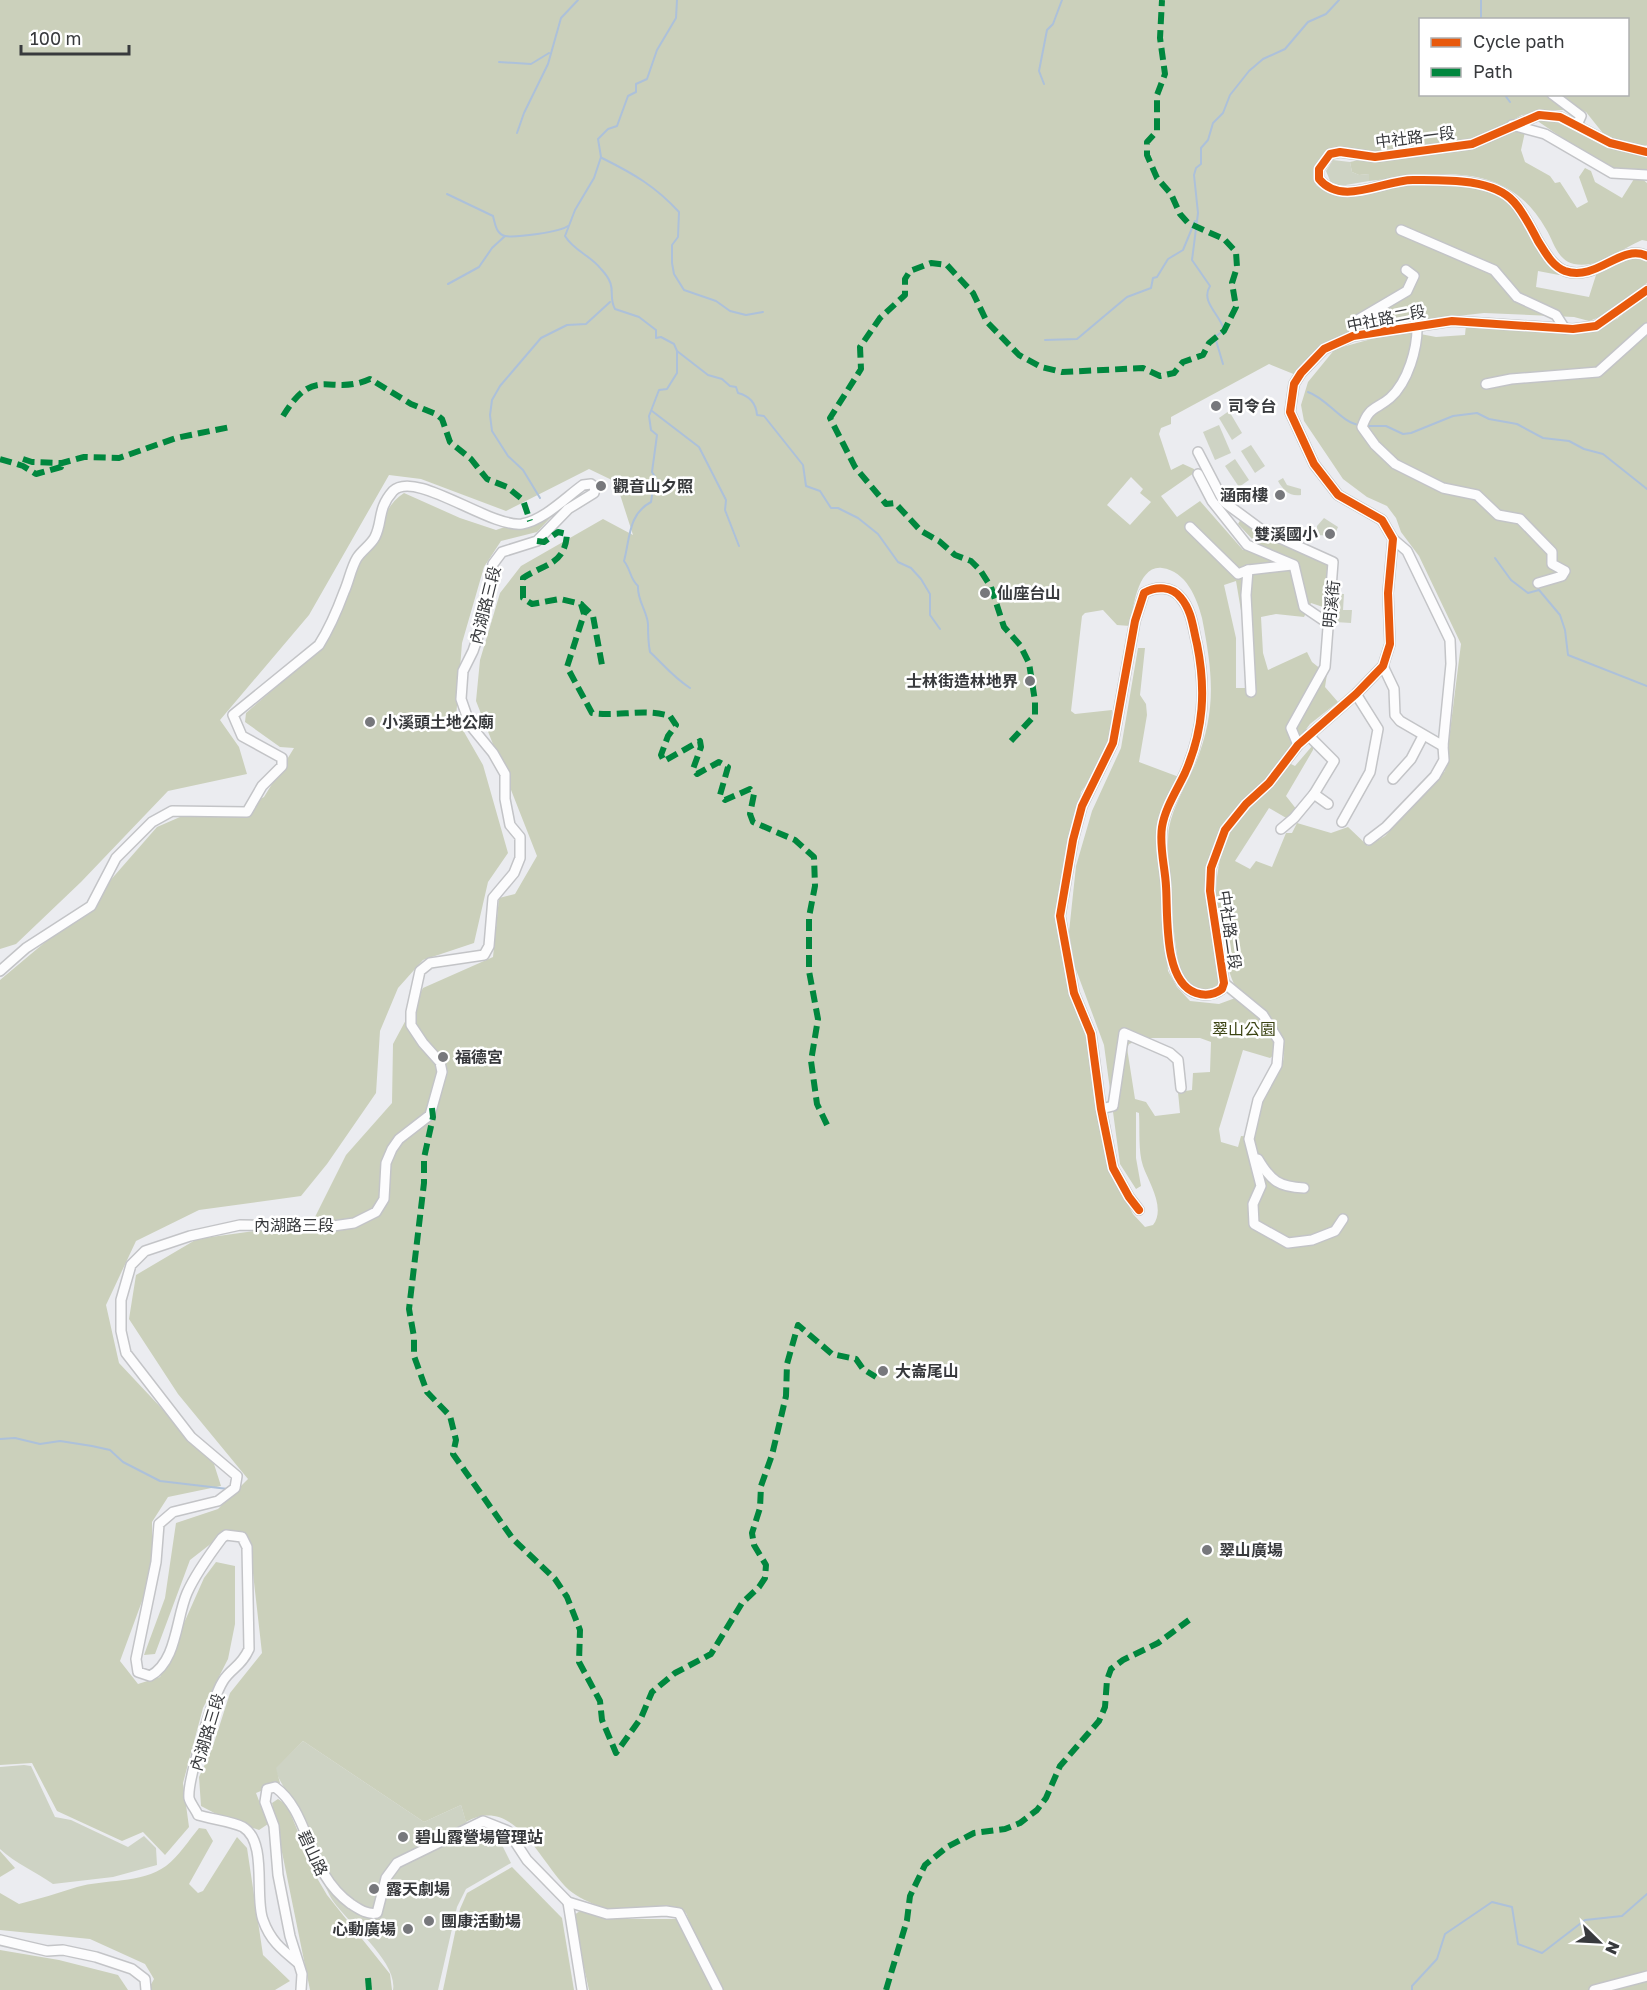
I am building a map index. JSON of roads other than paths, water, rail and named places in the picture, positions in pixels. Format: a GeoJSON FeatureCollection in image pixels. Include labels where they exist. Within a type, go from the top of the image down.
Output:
{"type":"FeatureCollection","features":[{"type":"Feature","properties":{"kind":"street"},"geometry":{"type":"LineString","coordinates":[[1555,96],[1581,116],[1577,124]]}},
{"type":"Feature","properties":{"kind":"street","name":"中社路一段"},"geometry":{"type":"LineString","coordinates":[[1647,152],[1610,143],[1577,124],[1549,115],[1512,125],[1472,144],[1375,158],[1340,152],[1330,154],[1319,169],[1319,179],[1335,192],[1347,192],[1412,180],[1484,186],[1497,190],[1513,200],[1553,263],[1564,271],[1588,272],[1634,252],[1647,255]]}},
{"type":"Feature","properties":{"kind":"street"},"geometry":{"type":"LineString","coordinates":[[1512,125],[1545,134],[1612,173],[1647,175]]}},
{"type":"Feature","properties":{"kind":"street"},"geometry":{"type":"LineString","coordinates":[[1401,230],[1494,270],[1516,297],[1556,315],[1565,329]]}},
{"type":"Feature","properties":{"kind":"street"},"geometry":{"type":"LineString","coordinates":[[1353,336],[1352,331],[1356,321],[1407,291],[1413,284],[1414,276],[1406,270]]}},
{"type":"Feature","properties":{"kind":"street","name":"中社路二段"},"geometry":{"type":"LineString","coordinates":[[1369,840],[1386,827],[1435,776],[1444,760],[1443,746],[1451,664],[1450,640],[1407,551],[1393,539],[1382,520],[1338,495],[1326,483],[1309,454],[1290,412],[1294,384],[1301,373],[1324,349],[1353,336],[1417,324],[1452,321],[1565,329],[1596,326],[1647,290]]}},
{"type":"Feature","properties":{"kind":"street"},"geometry":{"type":"LineString","coordinates":[[1417,324],[1418,336],[1403,383],[1390,398],[1367,412],[1362,427],[1375,445],[1395,464],[1443,488],[1477,495],[1497,515],[1520,519],[1552,552],[1552,564],[1565,571],[1562,576],[1538,583]]}},
{"type":"Feature","properties":{"kind":"street"},"geometry":{"type":"LineString","coordinates":[[1486,384],[1511,379],[1598,372],[1647,328]]}},
{"type":"Feature","properties":{"kind":"street","name":"明溪街"},"geometry":{"type":"LineString","coordinates":[[1198,452],[1224,502],[1262,530],[1333,562],[1325,667],[1291,728],[1298,745]]}},
{"type":"Feature","properties":{"kind":"street"},"geometry":{"type":"LineString","coordinates":[[1198,474],[1212,501],[1246,545],[1294,565]]}},
{"type":"Feature","properties":{"kind":"street","name":"內湖路三段"},"geometry":{"type":"LineString","coordinates":[[0,971],[26,948],[91,906],[116,858],[152,822],[172,811],[247,812],[262,786],[282,766],[282,758],[242,736],[233,715],[318,645],[328,631],[357,559],[376,535],[379,513],[395,489],[415,486],[441,495],[471,510],[520,524],[541,516],[583,485],[591,484],[595,487],[594,493],[568,509],[537,541],[502,552],[493,564],[484,616],[473,651],[463,671],[461,699],[470,725],[493,753],[505,774],[505,799],[510,825],[520,837],[520,858],[514,873],[493,898],[489,946],[483,956],[430,963],[420,971],[411,1012],[411,1025],[440,1062],[442,1072],[430,1114],[399,1139],[392,1149],[386,1163],[381,1206],[371,1216],[354,1223],[333,1226],[240,1225],[176,1240],[137,1257],[127,1273],[121,1299],[121,1331],[126,1353],[191,1437],[237,1476],[235,1488],[218,1501],[173,1512],[159,1524],[156,1563],[136,1659],[138,1672],[150,1676],[159,1671],[173,1644],[187,1593],[222,1538],[226,1535],[242,1537],[247,1547],[249,1649],[243,1662],[223,1680],[208,1720],[189,1798],[198,1815],[242,1827],[251,1835],[258,1858],[261,1918],[275,1944],[297,1962]]}},
{"type":"Feature","properties":{"kind":"street"},"geometry":{"type":"LineString","coordinates":[[1190,527],[1238,574],[1248,570],[1294,565]]}},
{"type":"Feature","properties":{"kind":"street"},"geometry":{"type":"LineString","coordinates":[[1393,539],[1388,592],[1390,644],[1383,666],[1394,689],[1395,715],[1400,721],[1423,736],[1443,746]]}},
{"type":"Feature","properties":{"kind":"street"},"geometry":{"type":"LineString","coordinates":[[1294,565],[1304,607],[1329,624]]}},
{"type":"Feature","properties":{"kind":"street"},"geometry":{"type":"LineString","coordinates":[[1248,570],[1246,595],[1251,692]]}},
{"type":"Feature","properties":{"kind":"street","name":"中社路二段"},"geometry":{"type":"LineString","coordinates":[[1139,1210],[1113,1168],[1101,1109],[1091,1034],[1074,993],[1060,916],[1071,851],[1083,806],[1113,743],[1140,601],[1144,593],[1156,588],[1174,592],[1186,606],[1196,638],[1203,686],[1203,710],[1195,746],[1162,826],[1172,962],[1179,980],[1197,993],[1217,993],[1224,983],[1210,891],[1211,868],[1218,845],[1234,817],[1269,783],[1298,745],[1356,694],[1383,666]]}},
{"type":"Feature","properties":{"kind":"street"},"geometry":{"type":"LineString","coordinates":[[1342,822],[1370,772],[1378,729],[1356,694]]}},
{"type":"Feature","properties":{"kind":"street"},"geometry":{"type":"LineString","coordinates":[[1281,829],[1294,818],[1314,794],[1334,761],[1308,735]]}},
{"type":"Feature","properties":{"kind":"street"},"geometry":{"type":"LineString","coordinates":[[1393,779],[1411,759],[1423,736]]}},
{"type":"Feature","properties":{"kind":"street"},"geometry":{"type":"LineString","coordinates":[[1314,794],[1328,804]]}},
{"type":"Feature","properties":{"kind":"street"},"geometry":{"type":"LineString","coordinates":[[1224,983],[1263,1015],[1279,1041],[1277,1065],[1258,1100],[1249,1139],[1254,1152],[1265,1171],[1283,1187],[1304,1188]]}},
{"type":"Feature","properties":{"kind":"street"},"geometry":{"type":"LineString","coordinates":[[1101,1109],[1113,1106],[1124,1033],[1170,1053],[1178,1060],[1181,1088]]}},
{"type":"Feature","properties":{"kind":"street"},"geometry":{"type":"LineString","coordinates":[[1254,1152],[1261,1186],[1253,1204],[1254,1224],[1288,1243],[1312,1240],[1335,1231],[1342,1219]]}},
{"type":"Feature","properties":{"kind":"street","name":"碧山路"},"geometry":{"type":"LineString","coordinates":[[301,1990],[303,1984],[278,1875],[274,1826],[265,1802],[267,1789],[275,1787],[293,1808],[325,1880],[339,1895],[367,1913],[377,1913],[386,1878],[398,1863],[483,1821],[508,1831],[527,1860],[568,1902],[607,1914],[666,1911],[679,1913],[718,1990]]}},
{"type":"Feature","properties":{"kind":"street"},"geometry":{"type":"LineString","coordinates":[[568,1902],[582,1990]]}},
{"type":"Feature","properties":{"kind":"street"},"geometry":{"type":"LineString","coordinates":[[0,1940],[47,1951],[63,1950],[96,1957],[132,1969],[145,1979],[146,1990]]}},
{"type":"Feature","properties":{"kind":"street"},"geometry":{"type":"LineString","coordinates":[[1594,1990],[1647,1976]]}},
{"type":"Feature","properties":{"kind":"waterway"},"geometry":{"type":"LineString","coordinates":[[517,133],[524,113],[548,64],[561,18],[578,0]]}},
{"type":"Feature","properties":{"kind":"waterway"},"geometry":{"type":"LineString","coordinates":[[677,0],[676,18],[657,50],[647,79],[636,84],[636,92],[628,96],[617,126],[608,129],[598,139],[601,157],[594,178],[575,210],[565,236],[573,246],[597,264],[610,281],[615,309],[639,317],[656,330],[656,338],[661,337],[674,344],[677,351],[708,375],[722,379],[730,386],[736,387],[738,393],[752,401],[757,415],[764,416],[803,465],[806,486],[820,491],[831,508],[838,508],[858,518],[878,534],[898,562],[911,568],[921,579],[930,594],[930,615],[940,629]]}},
{"type":"Feature","properties":{"kind":"waterway"},"geometry":{"type":"LineString","coordinates":[[1044,84],[1039,71],[1047,30],[1053,24],[1062,0]]}},
{"type":"Feature","properties":{"kind":"waterway"},"geometry":{"type":"LineString","coordinates":[[1223,364],[1215,337],[1224,330],[1207,297],[1210,286],[1192,260],[1198,213],[1194,175],[1196,168],[1201,164],[1201,148],[1208,140],[1213,123],[1223,113],[1230,95],[1249,71],[1263,59],[1285,49],[1308,22],[1326,14],[1339,0]]}},
{"type":"Feature","properties":{"kind":"waterway"},"geometry":{"type":"LineString","coordinates":[[1481,0],[1481,18]]}},
{"type":"Feature","properties":{"kind":"waterway"},"geometry":{"type":"LineString","coordinates":[[499,62],[531,64],[549,53]]}},
{"type":"Feature","properties":{"kind":"waterway"},"geometry":{"type":"LineString","coordinates":[[1506,96],[1510,102]]}},
{"type":"Feature","properties":{"kind":"waterway"},"geometry":{"type":"LineString","coordinates":[[602,158],[643,181],[679,212],[678,237],[672,245],[672,263],[674,274],[684,290],[716,301],[730,311],[746,315],[763,312]]}},
{"type":"Feature","properties":{"kind":"waterway"},"geometry":{"type":"LineString","coordinates":[[447,194],[493,216],[498,231],[505,236],[537,234],[568,226]]}},
{"type":"Feature","properties":{"kind":"waterway"},"geometry":{"type":"LineString","coordinates":[[1045,340],[1077,339],[1127,297],[1151,288],[1153,278],[1157,277],[1168,259],[1183,250],[1195,221]]}},
{"type":"Feature","properties":{"kind":"waterway"},"geometry":{"type":"LineString","coordinates":[[448,284],[479,267],[492,248],[505,236]]}},
{"type":"Feature","properties":{"kind":"waterway"},"geometry":{"type":"LineString","coordinates":[[540,498],[523,470],[508,456],[492,431],[490,415],[492,400],[500,386],[541,338],[567,325],[586,324],[610,302]]}},
{"type":"Feature","properties":{"kind":"waterway"},"geometry":{"type":"LineString","coordinates":[[677,351],[677,373],[667,389],[659,390],[649,416],[651,430],[657,435],[652,472],[658,482],[653,489],[651,502],[643,507],[634,520],[624,561],[638,586],[648,624],[650,652],[690,688]]}},
{"type":"Feature","properties":{"kind":"waterway"},"geometry":{"type":"LineString","coordinates":[[1308,392],[1322,400],[1340,416],[1360,425]]}},
{"type":"Feature","properties":{"kind":"waterway"},"geometry":{"type":"LineString","coordinates":[[652,411],[699,447],[726,500],[725,510],[739,546]]}},
{"type":"Feature","properties":{"kind":"waterway"},"geometry":{"type":"LineString","coordinates":[[1366,426],[1386,426],[1403,434],[1453,416],[1477,413],[1489,419],[1517,424],[1543,438],[1569,441],[1584,449],[1603,454],[1647,489]]}},
{"type":"Feature","properties":{"kind":"waterway"},"geometry":{"type":"LineString","coordinates":[[1495,558],[1511,580],[1528,593],[1539,590],[1560,615],[1565,630],[1568,655],[1647,686]]}},
{"type":"Feature","properties":{"kind":"waterway"},"geometry":{"type":"LineString","coordinates":[[0,1439],[15,1438],[40,1444],[60,1441],[92,1446],[110,1450],[123,1462],[160,1481],[228,1489]]}},
{"type":"Feature","properties":{"kind":"waterway"},"geometry":{"type":"LineString","coordinates":[[1412,1990],[1412,1986],[1437,1959],[1445,1934],[1492,1902],[1512,1907],[1518,1944],[1542,1953],[1585,1920],[1622,1916],[1647,1894]]}},
{"type":"Feature","properties":{"kind":"place","name":"司令台"},"geometry":{"type":"Point","coordinates":[1216,406]}},
{"type":"Feature","properties":{"kind":"place","name":"觀音山夕照"},"geometry":{"type":"Point","coordinates":[601,486]}},
{"type":"Feature","properties":{"kind":"place","name":"涵雨樓"},"geometry":{"type":"Point","coordinates":[1280,495]}},
{"type":"Feature","properties":{"kind":"place","name":"雙溪國小"},"geometry":{"type":"Point","coordinates":[1330,534]}},
{"type":"Feature","properties":{"kind":"place","name":"仙座台山"},"geometry":{"type":"Point","coordinates":[985,593]}},
{"type":"Feature","properties":{"kind":"place","name":"士林街造林地界"},"geometry":{"type":"Point","coordinates":[1030,681]}},
{"type":"Feature","properties":{"kind":"place","name":"小溪頭土地公廟"},"geometry":{"type":"Point","coordinates":[370,722]}},
{"type":"Feature","properties":{"kind":"place","name":"福德宮"},"geometry":{"type":"Point","coordinates":[443,1057]}},
{"type":"Feature","properties":{"kind":"place","name":"大崙尾山"},"geometry":{"type":"Point","coordinates":[883,1371]}},
{"type":"Feature","properties":{"kind":"place","name":"翠山廣場"},"geometry":{"type":"Point","coordinates":[1207,1550]}},
{"type":"Feature","properties":{"kind":"place","name":"碧山露營場管理站"},"geometry":{"type":"Point","coordinates":[403,1837]}},
{"type":"Feature","properties":{"kind":"place","name":"露天劇場"},"geometry":{"type":"Point","coordinates":[374,1889]}},
{"type":"Feature","properties":{"kind":"place","name":"團康活動場"},"geometry":{"type":"Point","coordinates":[429,1921]}},
{"type":"Feature","properties":{"kind":"place","name":"心動廣場"},"geometry":{"type":"Point","coordinates":[408,1929]}},
{"type":"Feature","properties":{"kind":"park label","name":"翠山公園"},"geometry":{"type":"Point","coordinates":[1244,1029]}}]}
